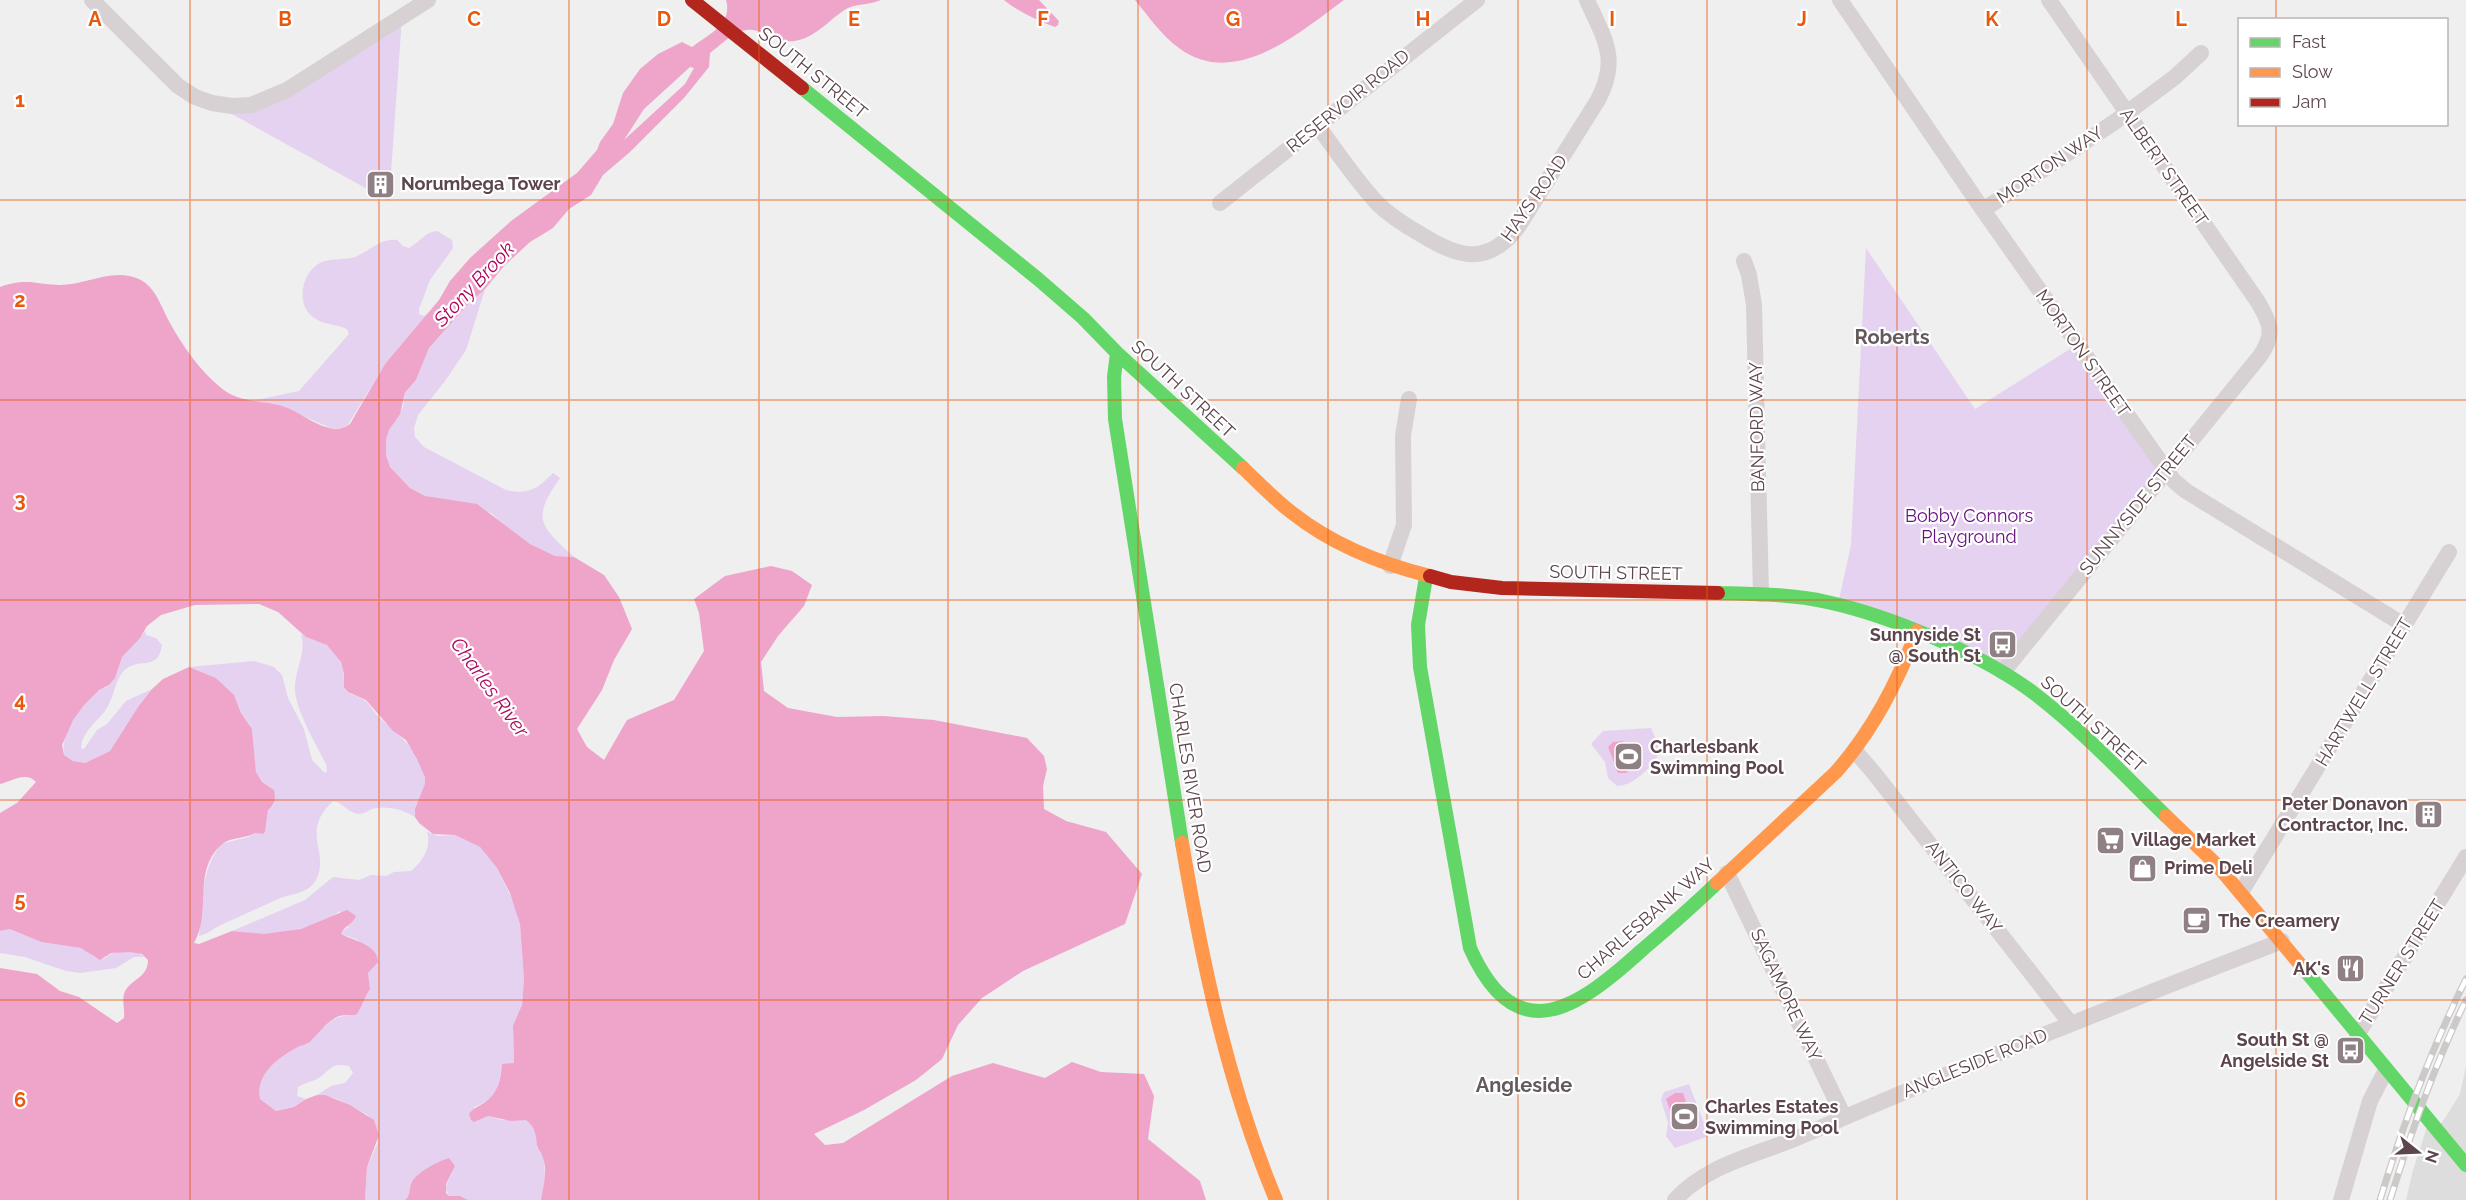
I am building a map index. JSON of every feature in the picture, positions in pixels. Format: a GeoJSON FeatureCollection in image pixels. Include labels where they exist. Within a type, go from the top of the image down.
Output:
{"type":"FeatureCollection","features":[{"type":"Feature","properties":{"kind":"main road","name":"SOUTH STREET"},"geometry":{"type":"LineString","coordinates":[[698,4],[1038,279],[1291,512],[1326,536],[1390,566],[1426,577],[1502,588],[1761,594],[1838,604],[1917,631],[2003,672],[2035,694],[2071,724],[2217,865],[2466,1165]]}},
{"type":"Feature","properties":{"kind":"main road","name":"CHARLES RIVER ROAD"},"geometry":{"type":"LineString","coordinates":[[1117,352],[1114,377],[1115,419],[1197,933],[1226,1057],[1255,1148],[1276,1200]]}},
{"type":"Feature","properties":{"kind":"main road","name":"CHARLESBANK WAY"},"geometry":{"type":"LineString","coordinates":[[1426,577],[1418,625],[1420,667],[1464,923],[1476,963],[1492,986],[1511,1000],[1531,1009],[1547,1011],[1568,1005],[1599,987],[1691,908],[1836,772],[1855,751],[1887,702],[1917,631]]}},
{"type":"Feature","properties":{"kind":"street"},"geometry":{"type":"LineString","coordinates":[[92,0],[178,86],[195,97],[212,103],[232,106],[251,105],[287,90],[428,0]]}},
{"type":"Feature","properties":{"kind":"street","name":"RESERVOIR ROAD"},"geometry":{"type":"LineString","coordinates":[[1220,203],[1477,0]]}},
{"type":"Feature","properties":{"kind":"street","name":"HAYS ROAD"},"geometry":{"type":"LineString","coordinates":[[1318,126],[1369,193],[1394,218],[1454,252],[1477,255],[1494,249],[1509,239],[1518,227],[1598,100],[1608,78],[1610,59],[1606,40],[1587,0]]}},
{"type":"Feature","properties":{"kind":"street","name":"MORTON STREET"},"geometry":{"type":"LineString","coordinates":[[1840,0],[1983,210],[2166,470],[2186,491],[2404,625]]}},
{"type":"Feature","properties":{"kind":"street","name":"ALBERT STREET"},"geometry":{"type":"LineString","coordinates":[[2049,0],[2258,302],[2268,320],[2270,336]]}},
{"type":"Feature","properties":{"kind":"street","name":"MORTON WAY"},"geometry":{"type":"LineString","coordinates":[[1983,210],[2175,77],[2201,53]]}},
{"type":"Feature","properties":{"kind":"street","name":"BANFORD WAY"},"geometry":{"type":"LineString","coordinates":[[1744,261],[1754,305],[1761,594]]}},
{"type":"Feature","properties":{"kind":"street","name":"SUNNYSIDE STREET"},"geometry":{"type":"LineString","coordinates":[[2003,672],[2260,356],[2270,336]]}},
{"type":"Feature","properties":{"kind":"street"},"geometry":{"type":"LineString","coordinates":[[1390,566],[1404,525],[1402,436],[1409,399]]}},
{"type":"Feature","properties":{"kind":"street","name":"HARTWELL STREET"},"geometry":{"type":"LineString","coordinates":[[2241,892],[2449,552]]}},
{"type":"Feature","properties":{"kind":"street","name":"ANTICO WAY"},"geometry":{"type":"LineString","coordinates":[[1855,751],[1875,773],[2071,1024]]}},
{"type":"Feature","properties":{"kind":"street","name":"TURNER STREET"},"geometry":{"type":"LineString","coordinates":[[2357,1035],[2466,857]]}},
{"type":"Feature","properties":{"kind":"street","name":"SAGAMORE WAY"},"geometry":{"type":"LineString","coordinates":[[1727,873],[1844,1117]]}},
{"type":"Feature","properties":{"kind":"street","name":"ANGLESIDE ROAD"},"geometry":{"type":"LineString","coordinates":[[1676,1200],[1713,1171],[1772,1149],[2071,1024],[2282,941]]}},
{"type":"Feature","properties":{"kind":"street"},"geometry":{"type":"LineString","coordinates":[[2341,1200],[2370,1101],[2386,1070]]}},
{"type":"Feature","properties":{"kind":"shaded area"},"geometry":{"type":"Polygon","coordinates":[[[2466,1066],[2466,1200],[2406,1200],[2429,1121],[2437,1129],[2447,1115],[2460,1094],[2466,1066]]]}},
{"type":"Feature","properties":{"kind":"green space"},"geometry":{"type":"Polygon","coordinates":[[[402,17],[389,201],[212,103],[251,105],[402,17]]]}},
{"type":"Feature","properties":{"kind":"green space"},"geometry":{"type":"Polygon","coordinates":[[[437,231],[452,240],[453,248],[430,280],[419,309],[419,314],[423,316],[428,314],[385,364],[346,428],[331,428],[275,404],[247,402],[299,391],[349,334],[347,329],[316,319],[305,306],[303,289],[305,281],[315,267],[326,261],[355,257],[385,241],[397,240],[409,248],[426,235],[437,231]]]}},
{"type":"Feature","properties":{"kind":"green space","name":"Bobby Connors Playground"},"geometry":{"type":"Polygon","coordinates":[[[1866,248],[1975,409],[2078,344],[2166,470],[2003,672],[1838,604],[1851,545],[1866,248]]]}},
{"type":"Feature","properties":{"kind":"green space"},"geometry":{"type":"Polygon","coordinates":[[[485,289],[466,350],[418,415],[414,428],[415,437],[424,447],[506,490],[527,491],[542,483],[553,473],[560,478],[545,503],[543,521],[553,537],[574,557],[555,556],[530,544],[515,535],[491,513],[425,496],[410,488],[390,467],[386,455],[389,430],[403,407],[405,394],[416,380],[429,348],[469,303],[485,289]]]}},
{"type":"Feature","properties":{"kind":"green space"},"geometry":{"type":"Polygon","coordinates":[[[145,631],[146,635],[156,638],[162,645],[160,653],[153,661],[132,665],[123,672],[108,706],[88,730],[81,748],[84,749],[97,730],[107,724],[126,701],[152,689],[110,751],[85,763],[73,761],[64,755],[68,728],[90,697],[112,683],[122,656],[145,631]]]}},
{"type":"Feature","properties":{"kind":"green space"},"geometry":{"type":"Polygon","coordinates":[[[301,634],[333,650],[340,662],[348,692],[367,703],[406,742],[418,758],[425,783],[415,817],[389,808],[372,809],[359,814],[333,801],[318,822],[317,841],[320,868],[314,883],[305,890],[278,899],[199,936],[206,877],[214,855],[221,844],[265,832],[268,810],[274,804],[274,790],[262,782],[256,772],[252,729],[241,713],[234,695],[216,678],[189,667],[254,661],[274,667],[282,675],[288,698],[304,729],[312,760],[325,773],[326,764],[307,727],[296,698],[295,683],[302,648],[301,634]]]}},
{"type":"Feature","properties":{"kind":"green space","name":"Charlesbank Swimming Pool"},"geometry":{"type":"Polygon","coordinates":[[[1651,728],[1661,751],[1648,769],[1637,779],[1617,786],[1608,778],[1605,762],[1591,744],[1603,731],[1651,728]]]}},
{"type":"Feature","properties":{"kind":"green space"},"geometry":{"type":"Polygon","coordinates":[[[427,832],[439,836],[455,835],[480,847],[497,868],[514,903],[520,924],[524,979],[522,1005],[513,1033],[514,1063],[502,1065],[500,1079],[492,1096],[474,1107],[474,1122],[488,1116],[502,1120],[526,1120],[530,1123],[537,1136],[537,1147],[544,1158],[545,1178],[541,1200],[468,1200],[460,1196],[449,1196],[445,1188],[452,1173],[444,1160],[415,1178],[410,1187],[409,1196],[405,1200],[365,1200],[367,1167],[378,1142],[368,1115],[335,1098],[317,1095],[331,1086],[345,1083],[353,1073],[349,1066],[334,1066],[317,1079],[298,1087],[297,1096],[306,1099],[294,1107],[276,1111],[260,1099],[261,1082],[276,1061],[310,1042],[334,1019],[352,1016],[355,1013],[370,989],[368,973],[371,968],[363,945],[356,939],[341,934],[349,927],[340,911],[311,926],[287,932],[255,934],[232,931],[305,900],[333,877],[359,880],[371,875],[386,876],[394,872],[411,871],[425,854],[428,843],[427,832]]]}},
{"type":"Feature","properties":{"kind":"green space"},"geometry":{"type":"Polygon","coordinates":[[[10,929],[41,942],[81,948],[94,957],[104,959],[112,953],[124,951],[145,957],[134,957],[116,968],[80,973],[66,971],[25,957],[0,953],[0,931],[10,929]]]}},
{"type":"Feature","properties":{"kind":"green space","name":"Charles Estates Swimming Pool"},"geometry":{"type":"Polygon","coordinates":[[[1689,1084],[1709,1136],[1675,1148],[1666,1136],[1668,1123],[1661,1100],[1664,1092],[1689,1084]]]}},
{"type":"Feature","properties":{"kind":"water"},"geometry":{"type":"Polygon","coordinates":[[[726,0],[881,0],[849,7],[806,38],[781,40],[752,30],[745,30],[730,37],[710,53],[709,67],[684,98],[630,152],[603,175],[591,195],[569,209],[553,228],[530,242],[504,266],[429,348],[416,380],[405,393],[400,414],[389,430],[386,455],[390,467],[410,488],[425,496],[477,504],[530,544],[555,556],[574,557],[604,575],[619,597],[632,629],[614,660],[602,690],[577,729],[587,747],[604,760],[627,720],[674,700],[704,651],[699,613],[694,599],[725,576],[771,566],[792,571],[812,585],[804,606],[778,636],[761,662],[764,691],[788,708],[837,717],[883,716],[934,720],[1027,738],[1044,756],[1047,769],[1043,786],[1044,809],[1066,821],[1106,832],[1142,874],[1125,924],[1023,971],[982,998],[958,1025],[942,1059],[916,1080],[864,1110],[814,1134],[825,1145],[843,1143],[952,1076],[993,1063],[1045,1078],[1072,1062],[1101,1072],[1144,1074],[1154,1096],[1148,1139],[1200,1181],[1206,1200],[541,1200],[545,1168],[531,1125],[526,1120],[511,1121],[488,1116],[474,1122],[469,1114],[489,1099],[496,1090],[500,1081],[502,1064],[514,1063],[513,1026],[522,1005],[524,979],[520,924],[510,893],[497,868],[480,847],[455,835],[433,834],[419,823],[415,817],[415,809],[425,784],[425,777],[417,759],[406,740],[393,731],[366,700],[348,692],[344,687],[341,662],[327,645],[306,637],[278,612],[259,604],[195,605],[161,615],[147,626],[140,638],[122,657],[115,678],[84,705],[73,720],[62,745],[64,755],[73,761],[85,763],[110,751],[152,689],[163,679],[189,667],[216,678],[234,695],[241,713],[252,729],[256,772],[262,782],[274,790],[275,799],[268,810],[263,834],[255,833],[224,842],[212,855],[204,880],[202,919],[194,943],[199,944],[232,931],[264,934],[301,929],[347,910],[356,916],[341,934],[369,947],[377,956],[378,962],[368,973],[370,989],[359,1011],[355,1015],[341,1015],[335,1018],[310,1042],[276,1061],[265,1074],[259,1090],[260,1099],[276,1111],[294,1107],[317,1095],[325,1095],[350,1105],[374,1120],[379,1135],[367,1167],[365,1200],[0,1200],[0,968],[37,974],[60,991],[79,997],[117,1023],[124,1018],[123,1000],[126,989],[142,975],[148,960],[142,954],[130,952],[111,953],[100,960],[81,948],[41,942],[10,929],[0,931],[0,813],[17,803],[36,782],[23,777],[0,784],[0,287],[23,282],[68,285],[119,275],[139,279],[154,292],[192,357],[213,381],[228,393],[237,397],[283,406],[329,428],[344,428],[350,424],[385,364],[439,300],[450,281],[470,258],[511,221],[577,173],[597,150],[613,124],[623,93],[640,69],[658,54],[682,42],[692,47],[712,33],[723,22],[727,8],[726,0]],[[690,67],[644,109],[624,140],[685,84],[694,68],[690,67]]]}},
{"type":"Feature","properties":{"kind":"water"},"geometry":{"type":"Polygon","coordinates":[[[1004,0],[1039,0],[1059,21],[1058,25],[1055,27],[1034,19],[1004,0]]]}},
{"type":"Feature","properties":{"kind":"water"},"geometry":{"type":"Polygon","coordinates":[[[1135,0],[1344,0],[1308,27],[1266,52],[1244,60],[1222,63],[1200,59],[1179,48],[1161,32],[1135,0]]]}},
{"type":"Feature","properties":{"kind":"water","name":"Charlesbank Swimming Pool"},"geometry":{"type":"Polygon","coordinates":[[[1623,741],[1633,766],[1626,773],[1618,773],[1608,747],[1613,742],[1623,741]]]}},
{"type":"Feature","properties":{"kind":"water"},"geometry":{"type":"Polygon","coordinates":[[[1675,1093],[1683,1093],[1692,1120],[1676,1127],[1666,1099],[1675,1093]]]}},
{"type":"Feature","properties":{"kind":"water"},"geometry":{"type":"Polygon","coordinates":[[[449,1158],[455,1166],[446,1184],[446,1193],[449,1196],[460,1196],[468,1200],[405,1200],[418,1174],[449,1158]]]}},
{"type":"Feature","properties":{"kind":"railway"},"geometry":{"type":"LineString","coordinates":[[2380,1200],[2418,1088],[2466,979]]}},
{"type":"Feature","properties":{"kind":"railway"},"geometry":{"type":"LineString","coordinates":[[2390,1200],[2424,1098],[2466,1000]]}},
{"type":"Feature","properties":{"kind":"traffic: fast"},"geometry":{"type":"LineString","coordinates":[[802,88],[1038,279],[1083,318],[1117,353],[1243,468]]}},
{"type":"Feature","properties":{"kind":"traffic: fast"},"geometry":{"type":"LineString","coordinates":[[1117,353],[1114,377],[1115,419],[1182,843]]}},
{"type":"Feature","properties":{"kind":"traffic: fast"},"geometry":{"type":"LineString","coordinates":[[1426,577],[1418,625],[1420,667],[1470,948],[1488,981],[1508,1001],[1529,1010],[1550,1010],[1573,1002],[1619,970],[1717,883]]}},
{"type":"Feature","properties":{"kind":"traffic: fast"},"geometry":{"type":"LineString","coordinates":[[1718,593],[1787,596],[1827,602],[1907,627],[1964,651],[2014,679],[2035,694],[2069,722],[2166,816]]}},
{"type":"Feature","properties":{"kind":"traffic: fast"},"geometry":{"type":"LineString","coordinates":[[2304,969],[2466,1165]]}},
{"type":"Feature","properties":{"kind":"traffic: slow"},"geometry":{"type":"LineString","coordinates":[[1243,468],[1285,507],[1323,534],[1357,552],[1430,576]]}},
{"type":"Feature","properties":{"kind":"traffic: slow"},"geometry":{"type":"LineString","coordinates":[[1717,883],[1836,772],[1849,756],[1883,705],[1917,631]]}},
{"type":"Feature","properties":{"kind":"traffic: slow"},"geometry":{"type":"LineString","coordinates":[[2166,816],[2217,865],[2304,969]]}},
{"type":"Feature","properties":{"kind":"traffic: slow"},"geometry":{"type":"LineString","coordinates":[[1182,843],[1208,980],[1219,1024],[1244,1113],[1276,1200]]}},
{"type":"Feature","properties":{"kind":"traffic: jam"},"geometry":{"type":"LineString","coordinates":[[692,0],[802,88]]}},
{"type":"Feature","properties":{"kind":"traffic: jam"},"geometry":{"type":"LineString","coordinates":[[1430,576],[1451,582],[1502,588],[1718,593]]}},
{"type":"Feature","properties":{"kind":"place","name":"Norumbega Tower"},"geometry":{"type":"Point","coordinates":[380,184]}},
{"type":"Feature","properties":{"kind":"place","name":"Sunnyside St @ South St"},"geometry":{"type":"Point","coordinates":[2002,645]}},
{"type":"Feature","properties":{"kind":"place","name":"Charlesbank Swimming Pool"},"geometry":{"type":"Point","coordinates":[1629,757]}},
{"type":"Feature","properties":{"kind":"place","name":"Peter Donavon Contractor, Inc."},"geometry":{"type":"Point","coordinates":[2429,814]}},
{"type":"Feature","properties":{"kind":"place","name":"Village Market"},"geometry":{"type":"Point","coordinates":[2110,840]}},
{"type":"Feature","properties":{"kind":"place","name":"Prime Deli"},"geometry":{"type":"Point","coordinates":[2143,868]}},
{"type":"Feature","properties":{"kind":"place","name":"The Creamery"},"geometry":{"type":"Point","coordinates":[2197,921]}},
{"type":"Feature","properties":{"kind":"place","name":"AK's"},"geometry":{"type":"Point","coordinates":[2351,969]}},
{"type":"Feature","properties":{"kind":"place","name":"South St @ Angelside St"},"geometry":{"type":"Point","coordinates":[2350,1050]}},
{"type":"Feature","properties":{"kind":"place","name":"Charles Estates Swimming Pool"},"geometry":{"type":"Point","coordinates":[1684,1117]}},
{"type":"Feature","properties":{"kind":"district","name":"Roberts"},"geometry":{"type":"Point","coordinates":[1892,337]}},
{"type":"Feature","properties":{"kind":"district","name":"Angleside"},"geometry":{"type":"Point","coordinates":[1524,1085]}},
{"type":"Feature","properties":{"kind":"water label","name":"Stony Brook"},"geometry":{"type":"Point","coordinates":[474,284]}},
{"type":"Feature","properties":{"kind":"water label","name":"Charles River"},"geometry":{"type":"Point","coordinates":[490,687]}}]}
